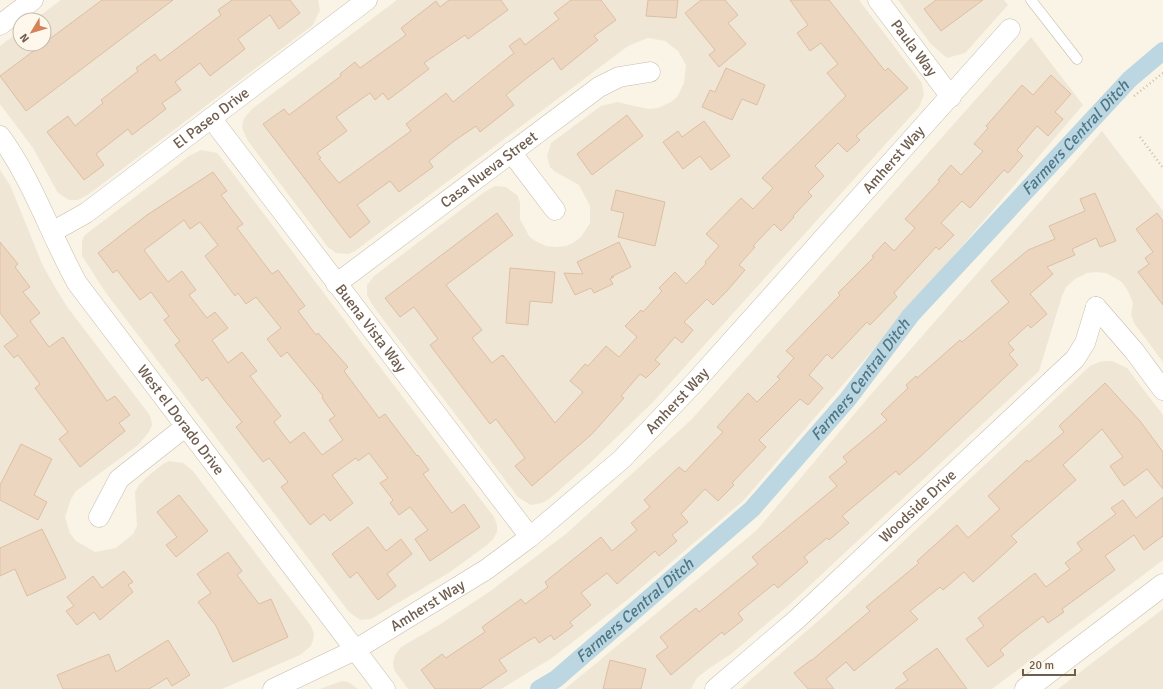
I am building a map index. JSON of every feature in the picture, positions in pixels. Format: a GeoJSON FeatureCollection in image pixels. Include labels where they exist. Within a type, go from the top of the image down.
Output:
{"type":"FeatureCollection","features":[{"type":"Feature","properties":{"kind":"street"},"geometry":{"type":"LineString","coordinates":[[0,25],[33,0]]}},
{"type":"Feature","properties":{"kind":"street","name":"El Paseo Drive"},"geometry":{"type":"LineString","coordinates":[[52,232],[86,213],[211,118],[344,7],[367,0]]}},
{"type":"Feature","properties":{"kind":"street","name":"Paula Way"},"geometry":{"type":"LineString","coordinates":[[878,0],[951,97]]}},
{"type":"Feature","properties":{"kind":"street","name":"Amherst Way"},"geometry":{"type":"LineString","coordinates":[[273,689],[355,650],[487,568],[530,537],[622,459],[695,382],[951,97],[1010,29]]}},
{"type":"Feature","properties":{"kind":"street","name":"Casa Nueva Street"},"geometry":{"type":"LineString","coordinates":[[336,284],[599,87],[619,77],[650,72]]}},
{"type":"Feature","properties":{"kind":"street","name":"Buena Vista Way"},"geometry":{"type":"LineString","coordinates":[[211,118],[530,537]]}},
{"type":"Feature","properties":{"kind":"street","name":"West el Dorado Drive"},"geometry":{"type":"LineString","coordinates":[[0,136],[30,184],[77,283],[385,689]]}},
{"type":"Feature","properties":{"kind":"street"},"geometry":{"type":"LineString","coordinates":[[511,152],[555,210]]}},
{"type":"Feature","properties":{"kind":"street","name":"Woodside Drive"},"geometry":{"type":"LineString","coordinates":[[715,689],[796,620],[1075,359],[1085,343],[1096,307],[1134,352],[1163,390]]}},
{"type":"Feature","properties":{"kind":"street"},"geometry":{"type":"LineString","coordinates":[[99,517],[119,479],[185,427]]}},
{"type":"Feature","properties":{"kind":"street"},"geometry":{"type":"LineString","coordinates":[[1026,689],[1163,585]]}},
{"type":"Feature","properties":{"kind":"lane"},"geometry":{"type":"LineString","coordinates":[[1031,0],[1077,59]]}},
{"type":"Feature","properties":{"kind":"path"},"geometry":{"type":"LineString","coordinates":[[1134,96],[1163,73]]}},
{"type":"Feature","properties":{"kind":"path"},"geometry":{"type":"LineString","coordinates":[[1140,137],[1163,168]]}},
{"type":"Feature","properties":{"kind":"shaded area"},"geometry":{"type":"Polygon","coordinates":[[[61,0],[318,0],[320,10],[313,25],[89,194],[78,200],[69,200],[58,193],[33,148],[0,104],[0,46],[12,37],[12,52],[52,52],[52,12],[45,12],[61,0]]]}},
{"type":"Feature","properties":{"kind":"shaded area"},"geometry":{"type":"Polygon","coordinates":[[[397,0],[859,0],[922,83],[924,95],[919,107],[653,402],[588,465],[549,499],[542,503],[531,505],[518,497],[373,306],[367,295],[367,285],[374,276],[483,193],[495,186],[506,187],[518,196],[520,203],[520,219],[529,236],[535,241],[546,246],[555,247],[566,246],[573,243],[581,237],[590,223],[590,206],[579,185],[554,171],[550,167],[547,156],[551,143],[601,106],[617,102],[648,109],[658,108],[671,102],[677,97],[684,83],[686,65],[678,51],[665,41],[648,38],[628,46],[355,251],[349,254],[336,253],[328,247],[248,141],[242,128],[243,122],[245,117],[252,109],[397,0]]]}},
{"type":"Feature","properties":{"kind":"shaded area"},"geometry":{"type":"Polygon","coordinates":[[[898,0],[1004,0],[1008,5],[965,53],[947,58],[931,44],[898,0]]]}},
{"type":"Feature","properties":{"kind":"shaded area"},"geometry":{"type":"Polygon","coordinates":[[[1031,37],[1083,105],[744,500],[627,600],[552,658],[501,689],[408,689],[394,670],[393,663],[395,655],[401,647],[439,625],[489,592],[567,533],[692,419],[1031,37]]]}},
{"type":"Feature","properties":{"kind":"shaded area"},"geometry":{"type":"Polygon","coordinates":[[[1102,131],[1163,211],[1163,362],[1134,323],[1131,314],[1133,303],[1122,282],[1106,273],[1096,272],[1087,273],[1075,279],[1066,287],[1062,296],[1039,371],[789,605],[731,654],[697,678],[691,689],[565,689],[757,530],[867,399],[1102,131]]]}},
{"type":"Feature","properties":{"kind":"shaded area"},"geometry":{"type":"Polygon","coordinates":[[[201,150],[217,153],[222,159],[494,517],[497,525],[497,532],[487,545],[450,572],[371,619],[360,620],[349,612],[106,293],[82,256],[82,242],[84,236],[189,156],[201,150]]]}},
{"type":"Feature","properties":{"kind":"shaded area"},"geometry":{"type":"Polygon","coordinates":[[[0,170],[10,185],[43,266],[55,287],[68,308],[149,414],[151,419],[152,425],[149,432],[138,445],[76,491],[71,499],[65,517],[70,533],[76,541],[95,552],[116,548],[133,534],[137,526],[135,492],[139,485],[163,464],[169,461],[183,463],[193,471],[311,626],[314,634],[311,646],[300,655],[222,689],[0,689],[0,170]]]}},
{"type":"Feature","properties":{"kind":"shaded area"},"geometry":{"type":"Polygon","coordinates":[[[1106,361],[1112,361],[1127,368],[1163,415],[1163,560],[992,689],[740,689],[825,615],[1090,366],[1106,361]]]}},
{"type":"Feature","properties":{"kind":"shaded area"},"geometry":{"type":"Polygon","coordinates":[[[1163,609],[1163,689],[1058,689],[1163,609]]]}},
{"type":"Feature","properties":{"kind":"shaded area"},"geometry":{"type":"Polygon","coordinates":[[[342,681],[348,682],[358,689],[320,689],[342,681]]]}},
{"type":"Feature","properties":{"kind":"building"},"geometry":{"type":"Polygon","coordinates":[[[102,0],[173,0],[26,111],[0,76],[32,52],[52,52],[52,37],[102,0]]]}},
{"type":"Feature","properties":{"kind":"building"},"geometry":{"type":"Polygon","coordinates":[[[232,0],[290,0],[300,13],[279,29],[270,15],[238,39],[245,49],[210,76],[200,63],[175,82],[181,90],[162,103],[166,109],[132,135],[128,129],[96,154],[104,165],[84,180],[47,132],[68,116],[75,126],[103,103],[101,100],[138,71],[136,68],[155,54],[160,61],[221,15],[218,10],[232,0]]]}},
{"type":"Feature","properties":{"kind":"building"},"geometry":{"type":"Polygon","coordinates":[[[449,0],[501,0],[508,10],[468,39],[465,35],[424,63],[429,69],[388,100],[383,93],[375,100],[370,93],[336,117],[347,131],[317,153],[321,158],[319,159],[339,183],[411,131],[406,124],[446,93],[453,102],[514,53],[509,46],[520,38],[525,45],[559,19],[554,13],[571,0],[601,0],[616,20],[594,36],[598,40],[561,70],[553,58],[527,78],[506,95],[514,105],[480,132],[476,126],[454,141],[429,161],[433,167],[399,192],[390,181],[357,205],[370,222],[350,238],[263,124],[284,109],[289,115],[341,76],[340,74],[355,62],[360,68],[406,35],[401,28],[436,1],[440,7],[449,0]]]}},
{"type":"Feature","properties":{"kind":"building"},"geometry":{"type":"Polygon","coordinates":[[[648,0],[678,0],[676,18],[646,16],[648,0]]]}},
{"type":"Feature","properties":{"kind":"building"},"geometry":{"type":"Polygon","coordinates":[[[701,0],[725,0],[738,15],[728,23],[746,44],[719,67],[709,55],[715,50],[685,13],[701,0]]]}},
{"type":"Feature","properties":{"kind":"building"},"geometry":{"type":"Polygon","coordinates":[[[790,0],[829,0],[885,71],[888,68],[908,88],[856,136],[860,140],[847,152],[838,143],[815,166],[824,176],[808,192],[812,196],[793,216],[794,217],[781,231],[774,224],[753,246],[755,247],[739,265],[745,270],[727,291],[713,305],[707,299],[684,322],[693,330],[682,343],[675,337],[655,360],[660,364],[646,378],[640,374],[621,396],[624,398],[592,434],[532,486],[515,466],[525,458],[496,419],[490,424],[430,345],[438,339],[414,307],[400,317],[385,298],[497,213],[513,235],[446,285],[482,330],[472,338],[492,363],[502,355],[503,357],[503,355],[555,423],[583,392],[570,381],[585,364],[588,366],[606,346],[619,357],[637,337],[625,326],[641,310],[643,312],[662,291],[659,288],[675,272],[686,284],[706,264],[705,262],[719,246],[706,234],[741,198],[753,209],[773,188],[762,178],[846,96],[827,73],[838,64],[821,43],[810,51],[797,33],[808,25],[790,0]]]}},
{"type":"Feature","properties":{"kind":"building"},"geometry":{"type":"Polygon","coordinates":[[[936,0],[983,0],[941,31],[924,9],[936,0]]]}},
{"type":"Feature","properties":{"kind":"building"},"geometry":{"type":"Polygon","coordinates":[[[726,68],[765,85],[757,105],[742,99],[732,120],[702,107],[710,90],[715,92],[726,68]]]}},
{"type":"Feature","properties":{"kind":"building"},"geometry":{"type":"Polygon","coordinates":[[[1051,75],[1071,94],[1055,112],[1063,119],[1048,136],[1037,126],[1017,150],[1023,156],[1008,173],[1004,170],[970,208],[962,201],[941,223],[954,235],[939,250],[936,247],[894,293],[897,297],[870,325],[867,322],[832,359],[827,354],[809,375],[823,388],[808,405],[800,399],[759,440],[766,447],[732,483],[734,485],[718,501],[705,489],[681,514],[688,522],[672,535],[677,541],[659,556],[655,551],[617,584],[607,573],[581,593],[591,605],[570,622],[573,626],[554,640],[551,635],[539,643],[535,637],[499,660],[507,671],[480,689],[435,689],[421,670],[442,654],[446,658],[485,632],[482,627],[521,599],[525,604],[548,587],[545,582],[601,537],[612,551],[637,530],[631,523],[650,507],[644,500],[679,467],[685,472],[723,432],[717,427],[748,393],[757,402],[780,379],[777,377],[794,358],[786,351],[840,295],[838,293],[874,257],[872,256],[885,242],[894,251],[915,228],[905,219],[940,181],[938,180],[951,165],[961,175],[983,151],[974,144],[988,128],[986,126],[1022,85],[1033,95],[1051,75]]]}},
{"type":"Feature","properties":{"kind":"building"},"geometry":{"type":"Polygon","coordinates":[[[627,115],[643,136],[592,175],[577,154],[627,115]]]}},
{"type":"Feature","properties":{"kind":"building"},"geometry":{"type":"Polygon","coordinates":[[[704,121],[730,156],[711,170],[700,156],[683,169],[663,142],[678,131],[682,137],[704,121]]]}},
{"type":"Feature","properties":{"kind":"building"},"geometry":{"type":"Polygon","coordinates":[[[213,172],[227,191],[221,195],[243,224],[237,228],[272,274],[278,270],[305,306],[298,311],[316,335],[318,333],[348,367],[344,371],[379,418],[385,414],[417,456],[418,455],[429,470],[423,474],[452,513],[464,504],[480,527],[430,561],[415,539],[428,530],[410,507],[399,515],[390,503],[393,500],[380,483],[388,478],[369,453],[358,461],[356,458],[332,475],[353,503],[330,521],[324,514],[310,525],[281,487],[288,482],[269,458],[263,462],[236,427],[242,422],[207,377],[202,381],[175,345],[180,341],[164,320],[169,316],[151,292],[140,300],[117,270],[113,273],[98,253],[147,215],[213,172]],[[184,220],[144,250],[168,282],[182,271],[196,290],[189,295],[207,318],[215,312],[228,328],[212,340],[228,363],[242,352],[257,371],[250,376],[281,416],[274,422],[290,443],[304,432],[322,455],[343,440],[329,420],[335,416],[322,398],[323,396],[287,352],[281,357],[267,339],[281,328],[256,297],[246,304],[238,293],[235,296],[205,256],[218,245],[200,222],[190,229],[184,220]]]}},
{"type":"Feature","properties":{"kind":"building"},"geometry":{"type":"Polygon","coordinates":[[[616,190],[665,202],[655,246],[618,237],[624,213],[611,210],[616,190]]]}},
{"type":"Feature","properties":{"kind":"building"},"geometry":{"type":"Polygon","coordinates":[[[1095,193],[1116,241],[1100,247],[1096,238],[1072,249],[1075,255],[1047,267],[1053,274],[1030,294],[1047,314],[1031,328],[1028,325],[1008,343],[1014,350],[1009,354],[1018,365],[899,475],[896,471],[842,516],[849,523],[829,540],[827,538],[804,557],[808,562],[778,588],[774,584],[738,613],[743,620],[724,635],[722,632],[671,675],[656,656],[668,647],[660,637],[696,608],[699,612],[758,564],[752,557],[837,486],[829,477],[847,462],[843,457],[887,420],[881,414],[908,388],[906,385],[916,376],[917,378],[960,340],[962,342],[1009,302],[991,281],[1028,250],[1055,239],[1049,226],[1085,211],[1080,199],[1095,193]]]}},
{"type":"Feature","properties":{"kind":"building"},"geometry":{"type":"Polygon","coordinates":[[[1157,213],[1163,221],[1163,305],[1138,272],[1149,264],[1145,258],[1153,252],[1136,229],[1157,213]]]}},
{"type":"Feature","properties":{"kind":"building"},"geometry":{"type":"Polygon","coordinates":[[[0,242],[18,264],[15,267],[30,287],[23,292],[40,313],[30,321],[49,347],[63,337],[107,401],[115,396],[130,415],[119,423],[125,431],[80,467],[59,439],[68,432],[35,388],[40,384],[18,355],[14,358],[4,346],[18,336],[0,313],[0,242]]]}},
{"type":"Feature","properties":{"kind":"building"},"geometry":{"type":"Polygon","coordinates":[[[619,242],[631,267],[611,277],[614,277],[610,279],[613,284],[594,293],[591,288],[575,295],[564,273],[583,274],[577,262],[619,242]]]}},
{"type":"Feature","properties":{"kind":"building"},"geometry":{"type":"Polygon","coordinates":[[[510,268],[555,272],[552,303],[530,301],[528,325],[506,323],[510,268]]]}},
{"type":"Feature","properties":{"kind":"building"},"geometry":{"type":"Polygon","coordinates":[[[1105,383],[1140,421],[1163,452],[1163,489],[1147,469],[1124,486],[1110,466],[1123,457],[1102,429],[1063,465],[1076,480],[1011,536],[1017,542],[973,582],[964,572],[943,590],[940,587],[910,611],[918,619],[854,671],[846,662],[826,679],[834,689],[808,689],[794,673],[811,661],[870,611],[866,607],[919,563],[917,561],[957,525],[968,538],[1000,509],[988,496],[1027,460],[1029,462],[1064,432],[1059,426],[1105,383]]]}},
{"type":"Feature","properties":{"kind":"building"},"geometry":{"type":"Polygon","coordinates":[[[21,444],[52,459],[34,495],[47,502],[38,520],[0,500],[0,485],[21,444]]]}},
{"type":"Feature","properties":{"kind":"building"},"geometry":{"type":"Polygon","coordinates":[[[179,495],[208,531],[176,557],[166,545],[177,537],[157,512],[179,495]]]}},
{"type":"Feature","properties":{"kind":"building"},"geometry":{"type":"Polygon","coordinates":[[[1163,497],[1163,536],[1144,550],[1134,535],[1105,556],[1115,570],[1062,609],[1064,612],[1048,623],[1043,616],[1018,635],[1000,650],[1004,655],[988,667],[966,639],[984,626],[978,618],[1035,573],[1046,587],[1070,569],[1065,563],[1082,550],[1077,543],[1116,514],[1111,508],[1123,500],[1136,518],[1163,497]]]}},
{"type":"Feature","properties":{"kind":"building"},"geometry":{"type":"Polygon","coordinates":[[[368,527],[386,551],[401,539],[412,554],[387,574],[396,586],[378,600],[357,572],[350,578],[332,554],[368,527]]]}},
{"type":"Feature","properties":{"kind":"building"},"geometry":{"type":"Polygon","coordinates":[[[42,529],[66,578],[27,596],[15,569],[0,576],[0,548],[42,529]]]}},
{"type":"Feature","properties":{"kind":"building"},"geometry":{"type":"Polygon","coordinates":[[[228,552],[242,571],[237,575],[259,604],[271,599],[288,637],[233,662],[216,626],[198,602],[211,593],[197,574],[228,552]]]}},
{"type":"Feature","properties":{"kind":"building"},"geometry":{"type":"Polygon","coordinates":[[[124,571],[133,582],[128,585],[133,592],[100,620],[94,612],[77,625],[66,611],[74,606],[67,597],[93,576],[102,588],[124,571]]]}},
{"type":"Feature","properties":{"kind":"building"},"geometry":{"type":"Polygon","coordinates":[[[168,640],[190,675],[172,686],[167,678],[149,689],[63,689],[57,675],[109,654],[116,672],[168,640]]]}},
{"type":"Feature","properties":{"kind":"building"},"geometry":{"type":"Polygon","coordinates":[[[937,648],[967,689],[895,689],[908,680],[903,673],[937,648]]]}},
{"type":"Feature","properties":{"kind":"building"},"geometry":{"type":"Polygon","coordinates":[[[610,660],[646,669],[641,689],[603,689],[610,660]]]}},
{"type":"Feature","properties":{"kind":"waterway","name":"Farmers Central Ditch"},"geometry":{"type":"LineString","coordinates":[[539,689],[556,679],[752,509],[848,399],[911,315],[1130,79],[1163,51]]}}]}
